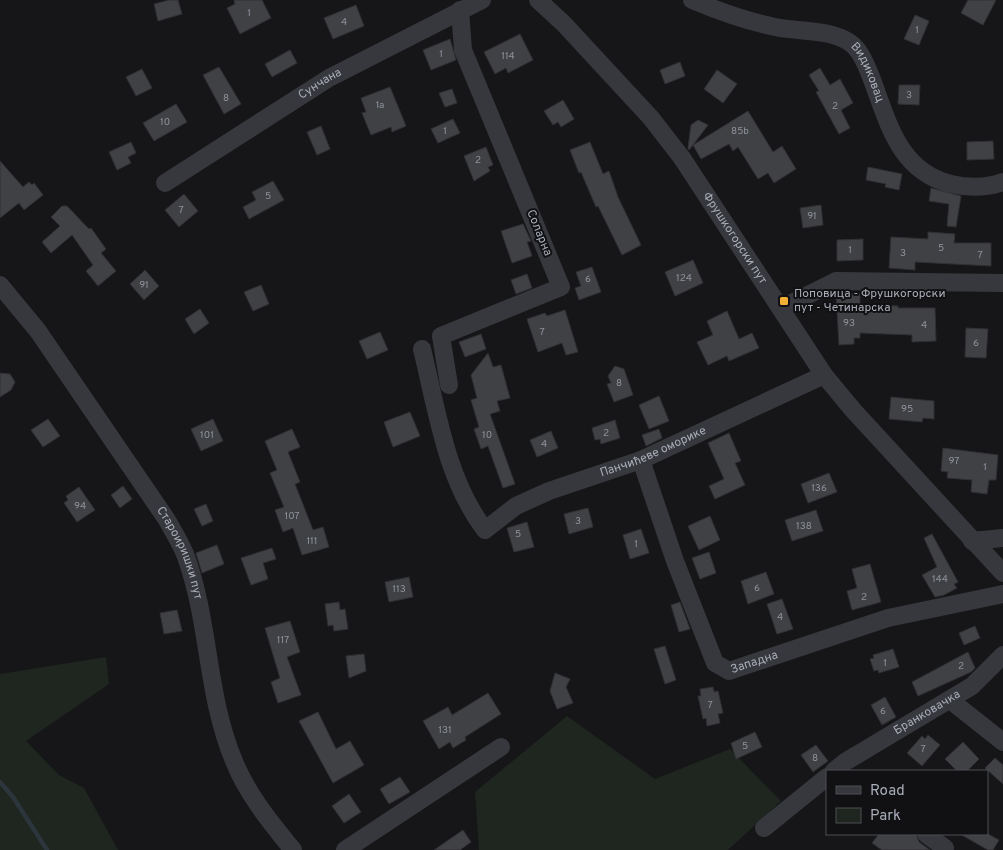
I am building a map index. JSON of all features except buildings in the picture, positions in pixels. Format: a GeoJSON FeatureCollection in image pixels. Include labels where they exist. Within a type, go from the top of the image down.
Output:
{"type":"FeatureCollection","features":[{"type":"Feature","properties":{"kind":"street","name":"Сунчана"},"geometry":{"type":"LineString","coordinates":[[165,183],[329,78],[482,0]]}},
{"type":"Feature","properties":{"kind":"street","name":"Фрушкогорски пут"},"geometry":{"type":"LineString","coordinates":[[538,0],[564,24],[652,118],[682,158],[782,308],[824,375],[853,410],[1003,573]]}},
{"type":"Feature","properties":{"kind":"street","name":"Видиковац"},"geometry":{"type":"LineString","coordinates":[[692,0],[773,27],[826,34],[849,43],[864,60],[904,154],[918,169],[934,178],[956,185],[991,186],[1003,182]]}},
{"type":"Feature","properties":{"kind":"street","name":"Соларна"},"geometry":{"type":"LineString","coordinates":[[449,385],[441,336],[561,287],[463,50],[460,10]]}},
{"type":"Feature","properties":{"kind":"street"},"geometry":{"type":"LineString","coordinates":[[782,308],[836,281],[1003,283]]}},
{"type":"Feature","properties":{"kind":"street","name":"Староиришки пут"},"geometry":{"type":"LineString","coordinates":[[0,285],[38,331],[167,520],[184,553],[196,592],[208,670],[219,717],[234,762],[266,816],[293,850]]}},
{"type":"Feature","properties":{"kind":"street","name":"Панчићеве оморике"},"geometry":{"type":"LineString","coordinates":[[422,349],[454,471],[468,506],[485,530],[516,506],[549,491],[641,460],[824,375]]}},
{"type":"Feature","properties":{"kind":"street","name":"Западна"},"geometry":{"type":"LineString","coordinates":[[641,460],[674,561],[715,663],[729,671],[888,618],[1003,594]]}},
{"type":"Feature","properties":{"kind":"street"},"geometry":{"type":"LineString","coordinates":[[972,540],[1003,538]]}},
{"type":"Feature","properties":{"kind":"street","name":"Бранковачка"},"geometry":{"type":"LineString","coordinates":[[845,768],[972,686],[1003,655]]}},
{"type":"Feature","properties":{"kind":"street"},"geometry":{"type":"LineString","coordinates":[[950,700],[1003,742]]}},
{"type":"Feature","properties":{"kind":"street"},"geometry":{"type":"LineString","coordinates":[[345,850],[501,747]]}},
{"type":"Feature","properties":{"kind":"street"},"geometry":{"type":"LineString","coordinates":[[764,828],[826,778]]}},
{"type":"Feature","properties":{"kind":"street"},"geometry":{"type":"LineString","coordinates":[[927,835],[945,848]]}},
{"type":"Feature","properties":{"kind":"green space"},"geometry":{"type":"Polygon","coordinates":[[[106,657],[109,684],[26,741],[59,775],[84,788],[118,850],[0,850],[0,674],[106,657]]]}},
{"type":"Feature","properties":{"kind":"green space"},"geometry":{"type":"Polygon","coordinates":[[[567,716],[655,779],[730,749],[781,801],[728,850],[479,850],[475,792],[567,716]]]}},
{"type":"Feature","properties":{"kind":"waterway"},"geometry":{"type":"LineString","coordinates":[[0,782],[13,797],[47,850]]}},
{"type":"Feature","properties":{"kind":"place","name":"Поповица - Фрушкогорски пут - Четинарска"},"geometry":{"type":"Point","coordinates":[784,301]}}]}
